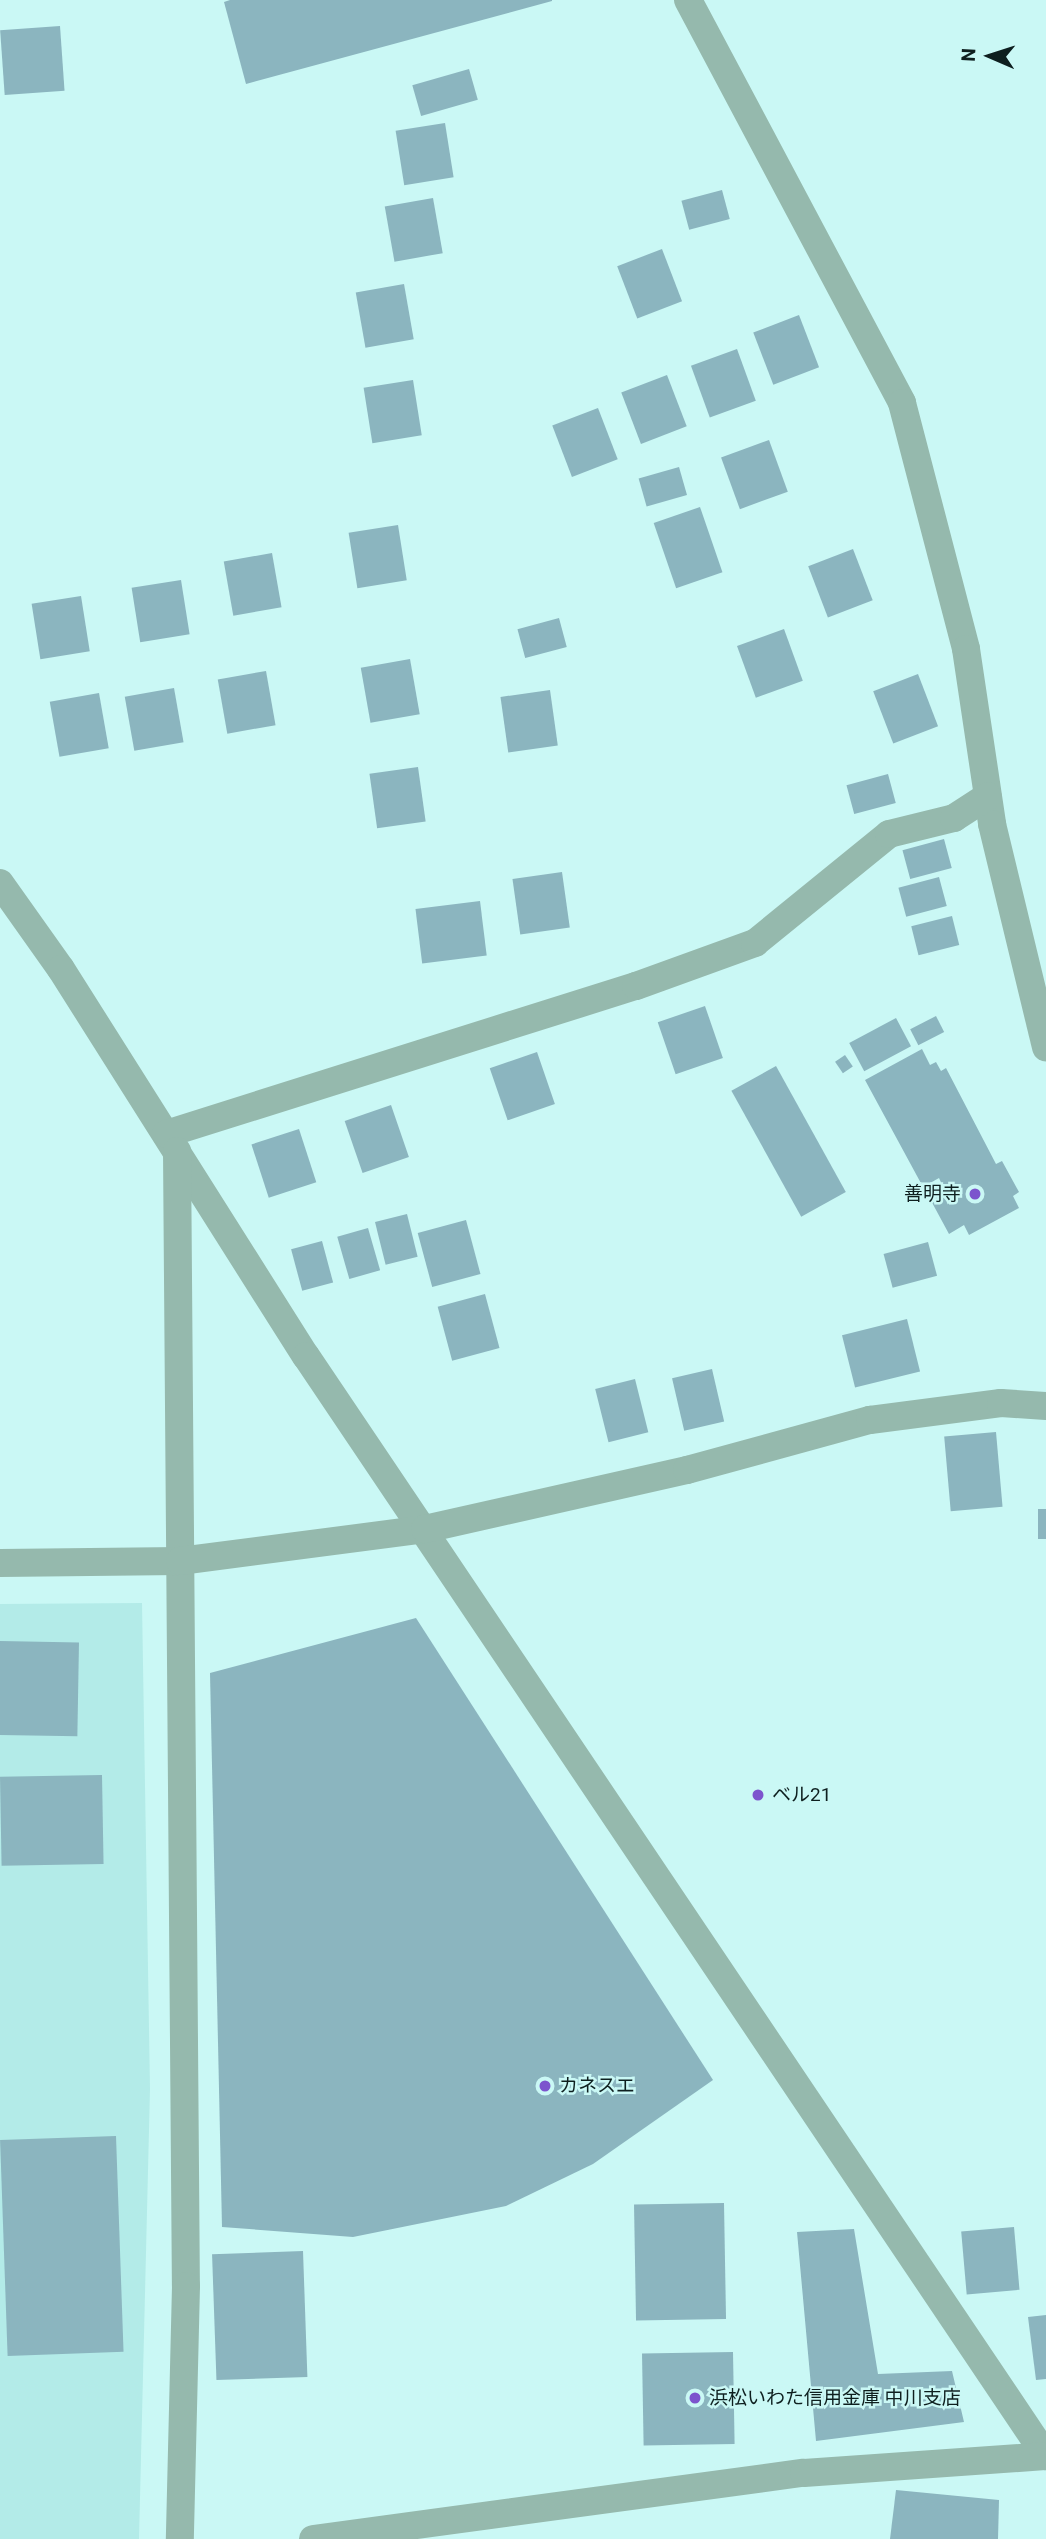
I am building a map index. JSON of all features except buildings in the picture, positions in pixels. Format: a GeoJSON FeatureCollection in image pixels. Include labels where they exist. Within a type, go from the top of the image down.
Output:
{"type":"FeatureCollection","features":[{"type":"Feature","properties":{"kind":"street"},"geometry":{"type":"LineString","coordinates":[[688,0],[902,403],[966,649],[988,796],[1046,1048]]}},
{"type":"Feature","properties":{"kind":"street"},"geometry":{"type":"LineString","coordinates":[[171,1143],[636,986],[755,943],[889,834],[954,818],[988,796]]}},
{"type":"Feature","properties":{"kind":"street"},"geometry":{"type":"LineString","coordinates":[[0,883],[171,1143],[306,1356],[425,1529],[1046,2456],[804,2473],[313,2539]]}},
{"type":"Feature","properties":{"kind":"street"},"geometry":{"type":"LineString","coordinates":[[171,1143],[180,1561],[186,2258],[180,2539]]}},
{"type":"Feature","properties":{"kind":"street"},"geometry":{"type":"LineString","coordinates":[[0,1563],[180,1561],[425,1529],[687,1470],[870,1420],[1001,1402],[1046,1406]]}},
{"type":"Feature","properties":{"kind":"shaded area"},"geometry":{"type":"Polygon","coordinates":[[[142,1603],[150,2089],[139,2539],[0,2539],[0,1604],[142,1603]]]}},
{"type":"Feature","properties":{"kind":"place","name":"善明寺"},"geometry":{"type":"Point","coordinates":[975,1194]}},
{"type":"Feature","properties":{"kind":"place","name":"ベル21"},"geometry":{"type":"Point","coordinates":[758,1795]}},
{"type":"Feature","properties":{"kind":"place","name":"カネスエ"},"geometry":{"type":"Point","coordinates":[545,2086]}},
{"type":"Feature","properties":{"kind":"place","name":"浜松いわた信用金庫 中川支店"},"geometry":{"type":"Point","coordinates":[695,2398]}}]}
